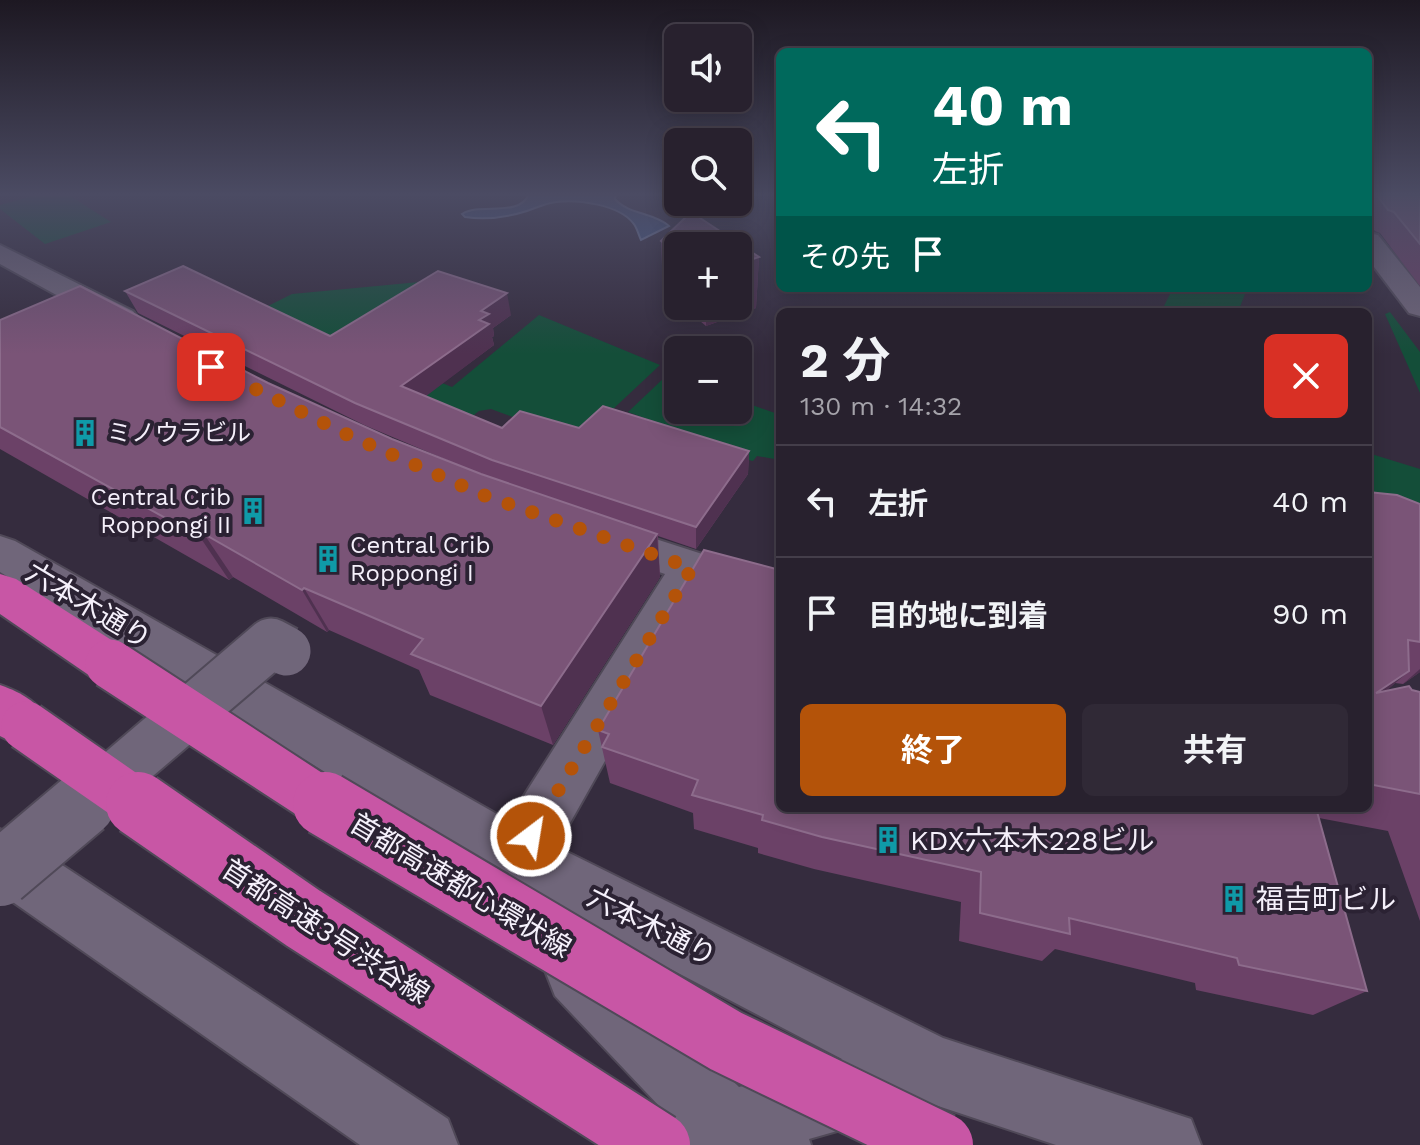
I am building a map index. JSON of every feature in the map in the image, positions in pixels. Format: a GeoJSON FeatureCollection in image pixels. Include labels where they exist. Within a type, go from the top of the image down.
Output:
{"type":"FeatureCollection","features":[{"type":"Feature","properties":{"kind":"highway","name":"首都高速都心環状線"},"geometry":{"type":"LineString","coordinates":[[0,591],[369,832],[726,1041],[941,1145]]}},
{"type":"Feature","properties":{"kind":"highway","name":"首都高速3号渋谷線"},"geometry":{"type":"LineString","coordinates":[[0,707],[303,918],[658,1145]]}},
{"type":"Feature","properties":{"kind":"main road"},"geometry":{"type":"LineString","coordinates":[[1373,247],[1420,307]]}},
{"type":"Feature","properties":{"kind":"main road"},"geometry":{"type":"LineString","coordinates":[[0,253],[147,332]]}},
{"type":"Feature","properties":{"kind":"main road"},"geometry":{"type":"LineString","coordinates":[[572,526],[692,568],[776,590]]}},
{"type":"Feature","properties":{"kind":"main road","name":"六本木通り"},"geometry":{"type":"LineString","coordinates":[[0,552],[518,858],[932,1069],[1165,1145]]}},
{"type":"Feature","properties":{"kind":"main road"},"geometry":{"type":"LineString","coordinates":[[518,858],[692,568]]}},
{"type":"Feature","properties":{"kind":"main road"},"geometry":{"type":"LineString","coordinates":[[0,874],[271,643],[286,651]]}},
{"type":"Feature","properties":{"kind":"main road"},"geometry":{"type":"LineString","coordinates":[[397,789],[752,1136]]}},
{"type":"Feature","properties":{"kind":"main road"},"geometry":{"type":"LineString","coordinates":[[0,858],[422,1145]]}},
{"type":"Feature","properties":{"kind":"main road"},"geometry":{"type":"LineString","coordinates":[[658,1145],[752,1136],[932,1069]]}},
{"type":"Feature","properties":{"kind":"green space"},"geometry":{"type":"Polygon","coordinates":[[[430,281],[343,372],[256,312],[292,294],[430,281]]]}},
{"type":"Feature","properties":{"kind":"green space"},"geometry":{"type":"Polygon","coordinates":[[[1171,292],[1245,294],[1240,308],[1163,308],[1171,292]]]}},
{"type":"Feature","properties":{"kind":"green space"},"geometry":{"type":"Polygon","coordinates":[[[1390,312],[1420,352],[1420,393],[1385,314],[1390,312]]]}},
{"type":"Feature","properties":{"kind":"green space"},"geometry":{"type":"Polygon","coordinates":[[[539,315],[660,365],[579,441],[491,409],[479,411],[461,425],[372,385],[400,366],[452,387],[539,315]]]}},
{"type":"Feature","properties":{"kind":"green space"},"geometry":{"type":"Polygon","coordinates":[[[664,378],[664,424],[752,424],[752,405],[776,412],[776,459],[757,456],[753,461],[643,437],[655,422],[628,412],[664,378]]]}},
{"type":"Feature","properties":{"kind":"green space"},"geometry":{"type":"Polygon","coordinates":[[[1372,454],[1420,469],[1420,527],[1372,516],[1372,454]]]}},
{"type":"Feature","properties":{"kind":"building"},"geometry":{"type":"Polygon","coordinates":[[[183,266],[330,336],[438,271],[507,293],[481,311],[489,314],[479,320],[489,324],[401,386],[502,428],[520,411],[579,428],[603,406],[749,451],[696,527],[492,460],[355,403],[125,291],[183,266]]]}},
{"type":"Feature","properties":{"kind":"building"},"geometry":{"type":"Polygon","coordinates":[[[80,286],[268,383],[392,439],[481,474],[657,534],[541,706],[411,654],[423,639],[304,588],[302,590],[204,534],[200,537],[0,427],[0,320],[80,286]]]}},
{"type":"Feature","properties":{"kind":"building"},"geometry":{"type":"Polygon","coordinates":[[[1372,492],[1397,495],[1420,504],[1420,642],[1408,640],[1409,671],[1376,693],[1409,686],[1420,692],[1420,794],[1372,785],[1372,492]]]}},
{"type":"Feature","properties":{"kind":"building"},"geometry":{"type":"Polygon","coordinates":[[[704,550],[776,569],[776,812],[1317,812],[1367,991],[1239,965],[1237,958],[1069,918],[1070,934],[980,913],[981,872],[822,837],[762,820],[763,815],[692,795],[698,780],[602,747],[609,734],[598,730],[704,550]]]}},
{"type":"Feature","properties":{"kind":"place","name":"ミノウラビル"},"geometry":{"type":"Point","coordinates":[85,433]}},
{"type":"Feature","properties":{"kind":"place","name":"Central Crib Roppongi II"},"geometry":{"type":"Point","coordinates":[253,511]}},
{"type":"Feature","properties":{"kind":"place","name":"Central Crib Roppongi I"},"geometry":{"type":"Point","coordinates":[328,559]}},
{"type":"Feature","properties":{"kind":"place","name":"KDX六本木228ビル"},"geometry":{"type":"Point","coordinates":[888,840]}},
{"type":"Feature","properties":{"kind":"place","name":"福吉町ビル"},"geometry":{"type":"Point","coordinates":[1234,899]}},
{"type":"Feature","properties":{"kind":"route"},"geometry":{"type":"LineString","coordinates":[[211,367],[350,436],[483,495],[692,568],[531,836]]}}]}
